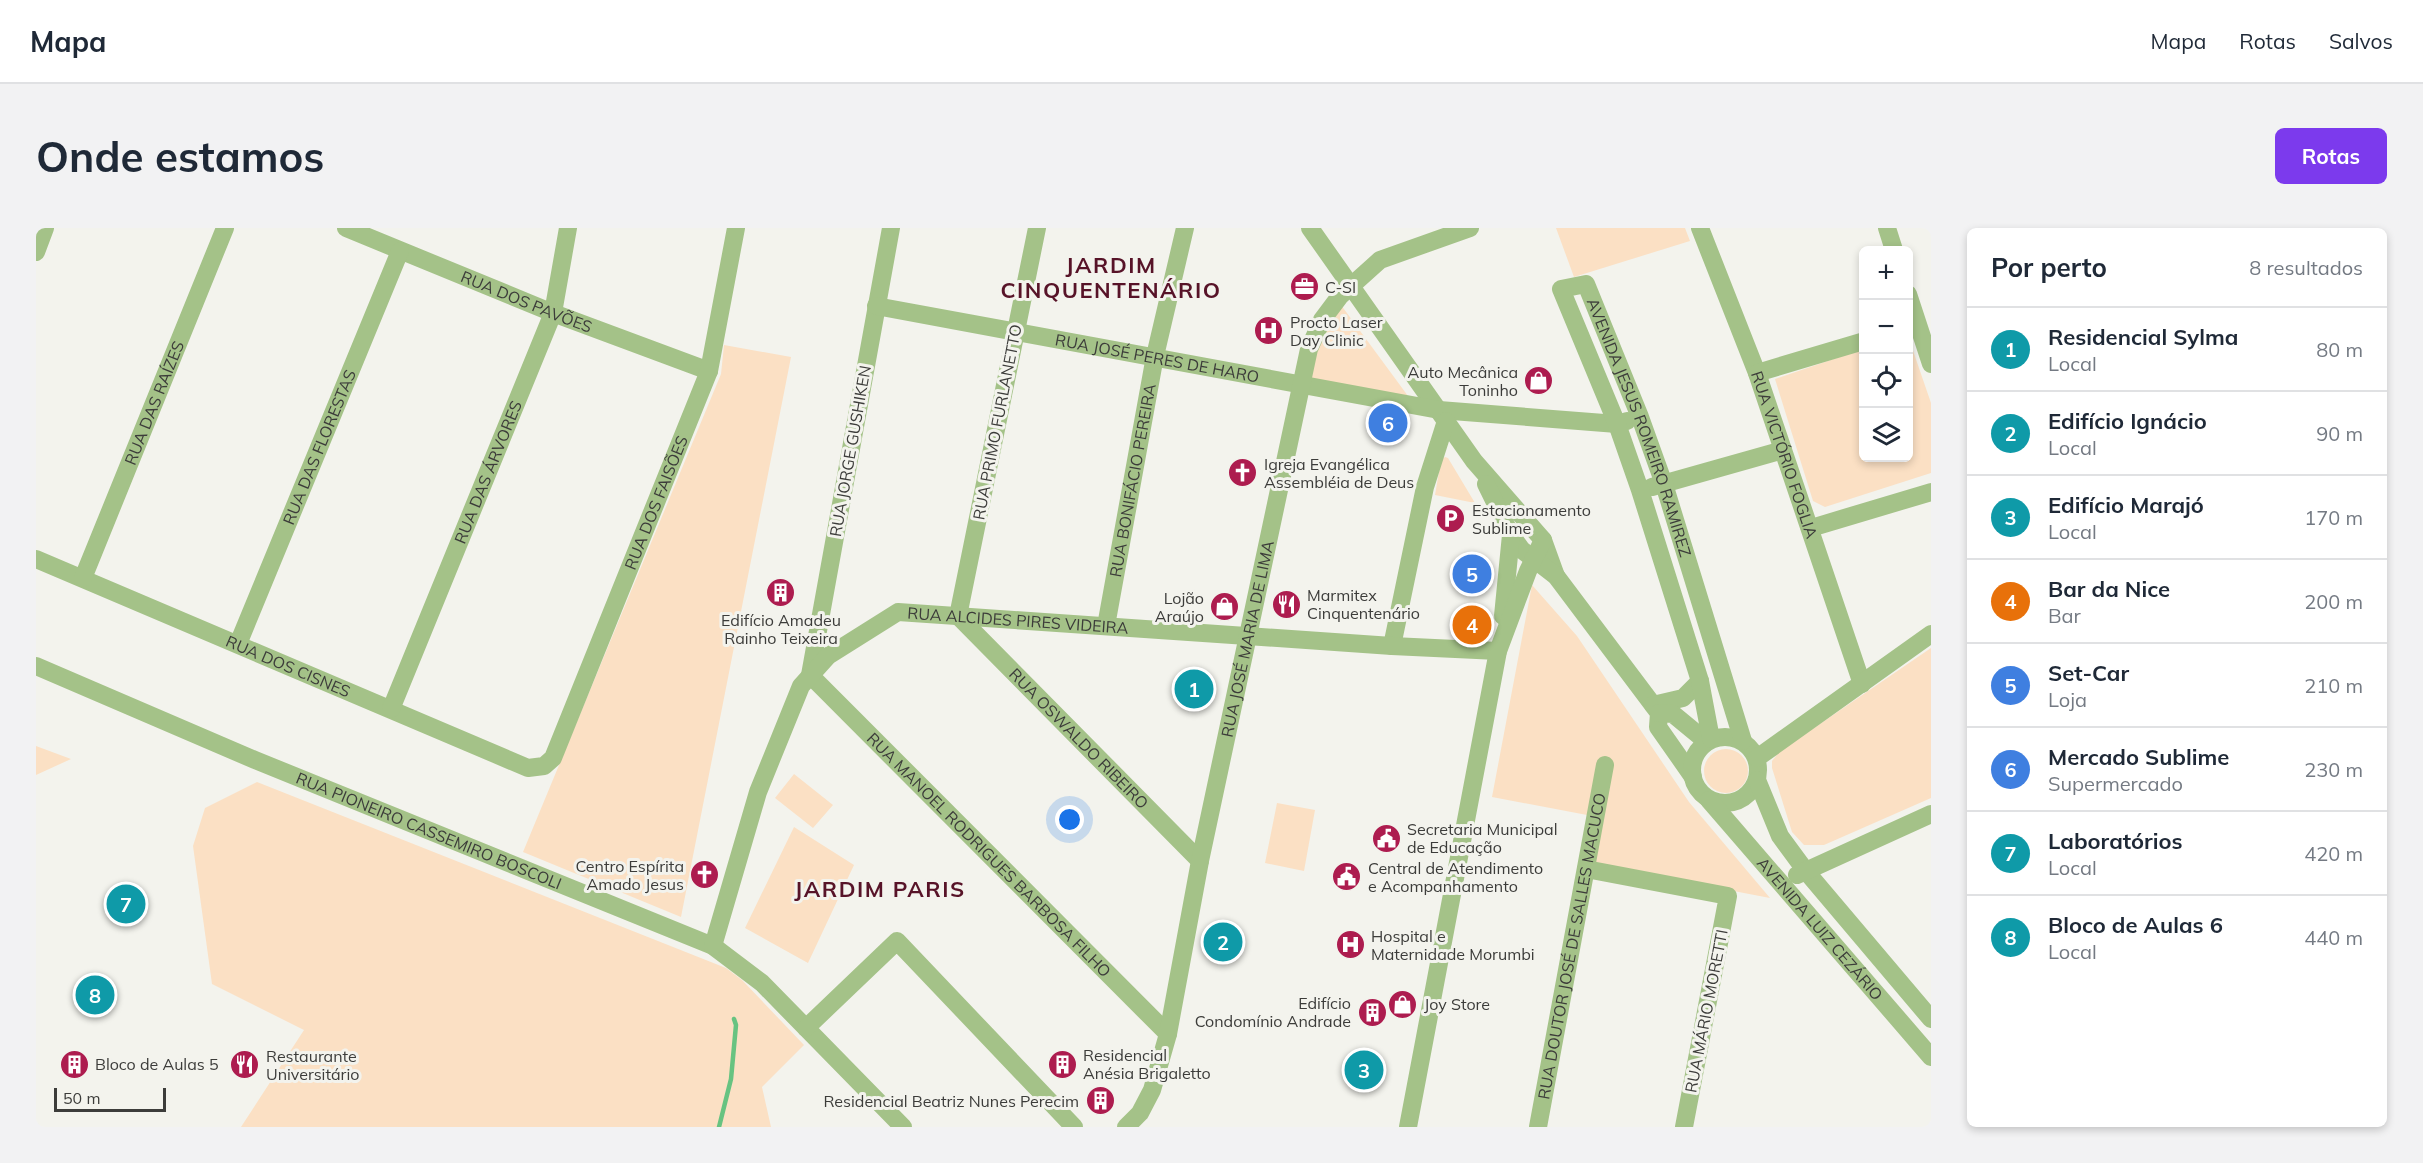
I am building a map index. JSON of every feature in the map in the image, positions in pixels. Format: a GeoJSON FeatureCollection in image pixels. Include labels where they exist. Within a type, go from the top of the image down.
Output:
{"type":"FeatureCollection","features":[{"type":"Feature","properties":{"kind":"street"},"geometry":{"type":"LineString","coordinates":[[36,252],[45,228]]}},
{"type":"Feature","properties":{"kind":"street","name":"RUA DAS RAÍZES"},"geometry":{"type":"LineString","coordinates":[[83,578],[225,228]]}},
{"type":"Feature","properties":{"kind":"street","name":"RUA DOS PAVÕES"},"geometry":{"type":"LineString","coordinates":[[346,228],[553,313],[709,371]]}},
{"type":"Feature","properties":{"kind":"street","name":"RUA DAS ÁRVORES"},"geometry":{"type":"LineString","coordinates":[[391,709],[553,313],[568,228]]}},
{"type":"Feature","properties":{"kind":"street","name":"RUA DOS FAISÕES"},"geometry":{"type":"LineString","coordinates":[[544,766],[553,758],[709,371],[736,228]]}},
{"type":"Feature","properties":{"kind":"street","name":"RUA JORGE GUSHIKEN"},"geometry":{"type":"LineString","coordinates":[[810,675],[891,228]]}},
{"type":"Feature","properties":{"kind":"street","name":"RUA PRIMO FURLANETTO"},"geometry":{"type":"LineString","coordinates":[[958,616],[1014,332],[1038,228]]}},
{"type":"Feature","properties":{"kind":"street","name":"RUA BONIFÁCIO PEREIRA"},"geometry":{"type":"LineString","coordinates":[[1106,626],[1155,356],[1185,228]]}},
{"type":"Feature","properties":{"kind":"street"},"geometry":{"type":"LineString","coordinates":[[1310,228],[1474,461],[1543,540],[1556,576]]}},
{"type":"Feature","properties":{"kind":"street","name":"RUA JOSÉ MARIA DE LIMA"},"geometry":{"type":"LineString","coordinates":[[1126,1127],[1140,1113],[1152,1090],[1168,1034],[1200,861],[1309,349],[1322,320],[1351,286],[1380,261],[1470,228]]}},
{"type":"Feature","properties":{"kind":"street","name":"RUA VICTÓRIO FOGLIA"},"geometry":{"type":"LineString","coordinates":[[1700,228],[1756,373],[1811,528],[1862,684]]}},
{"type":"Feature","properties":{"kind":"street"},"geometry":{"type":"LineString","coordinates":[[1887,228],[1893,246]]}},
{"type":"Feature","properties":{"kind":"street","name":"RUA DAS FLORESTAS"},"geometry":{"type":"LineString","coordinates":[[238,644],[400,251]]}},
{"type":"Feature","properties":{"kind":"street","name":"AVENIDA JESUS ROMEIRO RAMIREZ"},"geometry":{"type":"LineString","coordinates":[[1709,741],[1700,681],[1640,490],[1617,424],[1561,289],[1586,284],[1640,417],[1664,484],[1743,741]]}},
{"type":"Feature","properties":{"kind":"street"},"geometry":{"type":"LineString","coordinates":[[1910,300],[1931,364]]}},
{"type":"Feature","properties":{"kind":"street","name":"RUA JOSÉ PERES DE HARO"},"geometry":{"type":"LineString","coordinates":[[876,306],[1300,383],[1442,415],[1617,424]]}},
{"type":"Feature","properties":{"kind":"street"},"geometry":{"type":"LineString","coordinates":[[1756,373],[1859,342]]}},
{"type":"Feature","properties":{"kind":"street"},"geometry":{"type":"LineString","coordinates":[[1392,646],[1442,415]]}},
{"type":"Feature","properties":{"kind":"street"},"geometry":{"type":"LineString","coordinates":[[1617,424],[1640,417]]}},
{"type":"Feature","properties":{"kind":"street"},"geometry":{"type":"LineString","coordinates":[[1640,490],[1783,450]]}},
{"type":"Feature","properties":{"kind":"street"},"geometry":{"type":"LineString","coordinates":[[1474,461],[1511,535],[1522,550],[1556,576],[1656,709],[1658,727],[1709,800],[1719,803],[1740,800],[1749,794],[1757,780],[1757,758],[1743,741],[1733,738],[1709,741],[1696,753],[1692,766],[1693,777]]}},
{"type":"Feature","properties":{"kind":"street"},"geometry":{"type":"LineString","coordinates":[[1811,528],[1931,492]]}},
{"type":"Feature","properties":{"kind":"street"},"geometry":{"type":"LineString","coordinates":[[1408,1127],[1500,644],[1511,535],[1520,527],[1532,525]]}},
{"type":"Feature","properties":{"kind":"street"},"geometry":{"type":"LineString","coordinates":[[1500,644],[1533,559],[1543,540]]}},
{"type":"Feature","properties":{"kind":"street","name":"RUA DOS CISNES"},"geometry":{"type":"LineString","coordinates":[[36,559],[528,768],[544,766]]}},
{"type":"Feature","properties":{"kind":"street","name":"RUA ALCIDES PIRES VIDEIRA"},"geometry":{"type":"LineString","coordinates":[[713,946],[758,792],[793,703],[810,675],[828,656],[898,612],[1392,646],[1500,644]]}},
{"type":"Feature","properties":{"kind":"street","name":"RUA OSWALDO RIBEIRO"},"geometry":{"type":"LineString","coordinates":[[958,616],[1200,861]]}},
{"type":"Feature","properties":{"kind":"street"},"geometry":{"type":"LineString","coordinates":[[1757,758],[1931,634]]}},
{"type":"Feature","properties":{"kind":"street","name":"RUA PIONEIRO CASSEMIRO BOSCOLI"},"geometry":{"type":"LineString","coordinates":[[36,666],[255,760],[713,946],[762,983],[903,1127]]}},
{"type":"Feature","properties":{"kind":"street","name":"RUA MANOEL RODRIGUES BARBOSA FILHO"},"geometry":{"type":"LineString","coordinates":[[810,675],[1168,1034]]}},
{"type":"Feature","properties":{"kind":"street"},"geometry":{"type":"LineString","coordinates":[[1656,709],[1683,698],[1700,681]]}},
{"type":"Feature","properties":{"kind":"street"},"geometry":{"type":"LineString","coordinates":[[1656,709],[1673,714],[1709,741]]}},
{"type":"Feature","properties":{"kind":"street","name":"RUA DOUTOR JOSÉ DE SALLES MACUCO"},"geometry":{"type":"LineString","coordinates":[[1538,1127],[1605,765]]}},
{"type":"Feature","properties":{"kind":"street","name":"AVENIDA LUIZ CEZÁRIO"},"geometry":{"type":"LineString","coordinates":[[1757,780],[1780,836],[1805,870],[1931,1019]]}},
{"type":"Feature","properties":{"kind":"street","name":"AVENIDA LUIZ CEZÁRIO"},"geometry":{"type":"LineString","coordinates":[[1709,800],[1931,1057]]}},
{"type":"Feature","properties":{"kind":"street"},"geometry":{"type":"LineString","coordinates":[[1783,885],[1805,870],[1931,814]]}},
{"type":"Feature","properties":{"kind":"street","name":"RUA MÁRIO MORETTI"},"geometry":{"type":"LineString","coordinates":[[1586,868],[1728,896],[1684,1127]]}},
{"type":"Feature","properties":{"kind":"street"},"geometry":{"type":"LineString","coordinates":[[806,1028],[897,941],[1074,1127]]}},
{"type":"Feature","properties":{"kind":"shaded area"},"geometry":{"type":"Polygon","coordinates":[[[1556,228],[1685,228],[1690,241],[1574,277],[1556,228]]]}},
{"type":"Feature","properties":{"kind":"shaded area"},"geometry":{"type":"Polygon","coordinates":[[[1341,305],[1408,396],[1309,380],[1316,352],[1341,305]]]}},
{"type":"Feature","properties":{"kind":"shaded area"},"geometry":{"type":"Polygon","coordinates":[[[724,345],[791,357],[681,917],[523,852],[721,374],[724,345]]]}},
{"type":"Feature","properties":{"kind":"shaded area"},"geometry":{"type":"Polygon","coordinates":[[[1859,350],[1859,462],[1913,462],[1913,351],[1931,403],[1931,473],[1825,507],[1813,501],[1775,379],[1859,350]]]}},
{"type":"Feature","properties":{"kind":"shaded area"},"geometry":{"type":"Polygon","coordinates":[[[1448,458],[1475,503],[1435,495],[1441,460],[1448,458]]]}},
{"type":"Feature","properties":{"kind":"shaded area"},"geometry":{"type":"Polygon","coordinates":[[[1532,585],[1577,636],[1689,802],[1770,898],[1593,864],[1587,815],[1492,797],[1532,585]]]}},
{"type":"Feature","properties":{"kind":"shaded area"},"geometry":{"type":"Polygon","coordinates":[[[1931,648],[1931,798],[1824,845],[1804,845],[1792,832],[1772,768],[1772,761],[1779,752],[1931,648]]]}},
{"type":"Feature","properties":{"kind":"shaded area"},"geometry":{"type":"Polygon","coordinates":[[[36,746],[71,759],[36,775],[36,746]]]}},
{"type":"Feature","properties":{"kind":"shaded area"},"geometry":{"type":"Polygon","coordinates":[[[1726,749],[1741,756],[1748,771],[1741,786],[1726,793],[1711,786],[1704,771],[1711,756],[1726,749]]]}},
{"type":"Feature","properties":{"kind":"shaded area"},"geometry":{"type":"Polygon","coordinates":[[[794,774],[833,805],[813,828],[775,798],[794,774]]]}},
{"type":"Feature","properties":{"kind":"shaded area"},"geometry":{"type":"Polygon","coordinates":[[[257,782],[726,968],[742,980],[804,1045],[762,1087],[771,1127],[241,1127],[304,1030],[212,984],[193,846],[205,808],[257,782]]]}},
{"type":"Feature","properties":{"kind":"shaded area"},"geometry":{"type":"Polygon","coordinates":[[[1277,803],[1315,810],[1304,871],[1265,863],[1277,803]]]}},
{"type":"Feature","properties":{"kind":"shaded area"},"geometry":{"type":"Polygon","coordinates":[[[794,827],[854,865],[808,963],[745,928],[794,827]]]}},
{"type":"Feature","properties":{"kind":"waterway"},"geometry":{"type":"LineString","coordinates":[[719,1127],[731,1079],[736,1025],[734,1019]]}},
{"type":"Feature","properties":{"kind":"place","name":"C-SI"},"geometry":{"type":"Point","coordinates":[1304,287]}},
{"type":"Feature","properties":{"kind":"place","name":"Procto Laser Day Clinic"},"geometry":{"type":"Point","coordinates":[1269,331]}},
{"type":"Feature","properties":{"kind":"place","name":"Auto Mecânica Toninho"},"geometry":{"type":"Point","coordinates":[1539,381]}},
{"type":"Feature","properties":{"kind":"place","name":"Mercado Sublime"},"geometry":{"type":"Point","coordinates":[1388,423]}},
{"type":"Feature","properties":{"kind":"place","name":"Igreja Evangélica Assembléia de Deus"},"geometry":{"type":"Point","coordinates":[1243,473]}},
{"type":"Feature","properties":{"kind":"place","name":"Estacionamento Sublime"},"geometry":{"type":"Point","coordinates":[1451,519]}},
{"type":"Feature","properties":{"kind":"place","name":"Set-Car"},"geometry":{"type":"Point","coordinates":[1472,574]}},
{"type":"Feature","properties":{"kind":"place","name":"Edifício Amadeu Rainho Teixeira"},"geometry":{"type":"Point","coordinates":[781,592]}},
{"type":"Feature","properties":{"kind":"place","name":"Marmitex Cinquentenário"},"geometry":{"type":"Point","coordinates":[1286,604]}},
{"type":"Feature","properties":{"kind":"place","name":"Lojão Araújo"},"geometry":{"type":"Point","coordinates":[1225,607]}},
{"type":"Feature","properties":{"kind":"place","name":"Bar da Nice"},"geometry":{"type":"Point","coordinates":[1472,625]}},
{"type":"Feature","properties":{"kind":"place","name":"Residencial Sylma"},"geometry":{"type":"Point","coordinates":[1194,689]}},
{"type":"Feature","properties":{"kind":"place","name":"Secretaria Municipal de Educação"},"geometry":{"type":"Point","coordinates":[1386,838]}},
{"type":"Feature","properties":{"kind":"place","name":"Centro Espírita Amado Jesus"},"geometry":{"type":"Point","coordinates":[705,875]}},
{"type":"Feature","properties":{"kind":"place","name":"Central de Atendimento e Acompanhamento"},"geometry":{"type":"Point","coordinates":[1347,877]}},
{"type":"Feature","properties":{"kind":"place","name":"Laboratórios"},"geometry":{"type":"Point","coordinates":[126,904]}},
{"type":"Feature","properties":{"kind":"place","name":"Edifício Ignácio"},"geometry":{"type":"Point","coordinates":[1223,942]}},
{"type":"Feature","properties":{"kind":"place","name":"Hospital e Maternidade Morumbi"},"geometry":{"type":"Point","coordinates":[1350,945]}},
{"type":"Feature","properties":{"kind":"place","name":"Bloco de Aulas 6"},"geometry":{"type":"Point","coordinates":[95,995]}},
{"type":"Feature","properties":{"kind":"place","name":"Joy Store"},"geometry":{"type":"Point","coordinates":[1403,1004]}},
{"type":"Feature","properties":{"kind":"place","name":"Edifício Condomínio Andrade"},"geometry":{"type":"Point","coordinates":[1372,1012]}},
{"type":"Feature","properties":{"kind":"place","name":"Bloco de Aulas 5"},"geometry":{"type":"Point","coordinates":[74,1064]}},
{"type":"Feature","properties":{"kind":"place","name":"Residencial Anésia Brigaletto"},"geometry":{"type":"Point","coordinates":[1062,1064]}},
{"type":"Feature","properties":{"kind":"place","name":"Restaurante Universitário"},"geometry":{"type":"Point","coordinates":[245,1065]}},
{"type":"Feature","properties":{"kind":"place","name":"Edifício Marajó"},"geometry":{"type":"Point","coordinates":[1364,1070]}},
{"type":"Feature","properties":{"kind":"place","name":"Residencial Beatriz Nunes Perecim"},"geometry":{"type":"Point","coordinates":[1100,1101]}},
{"type":"Feature","properties":{"kind":"district","name":"JARDIM CINQUENTENÁRIO"},"geometry":{"type":"Point","coordinates":[1111,278]}},
{"type":"Feature","properties":{"kind":"district","name":"JARDIM PARIS"},"geometry":{"type":"Point","coordinates":[880,889]}}]}
